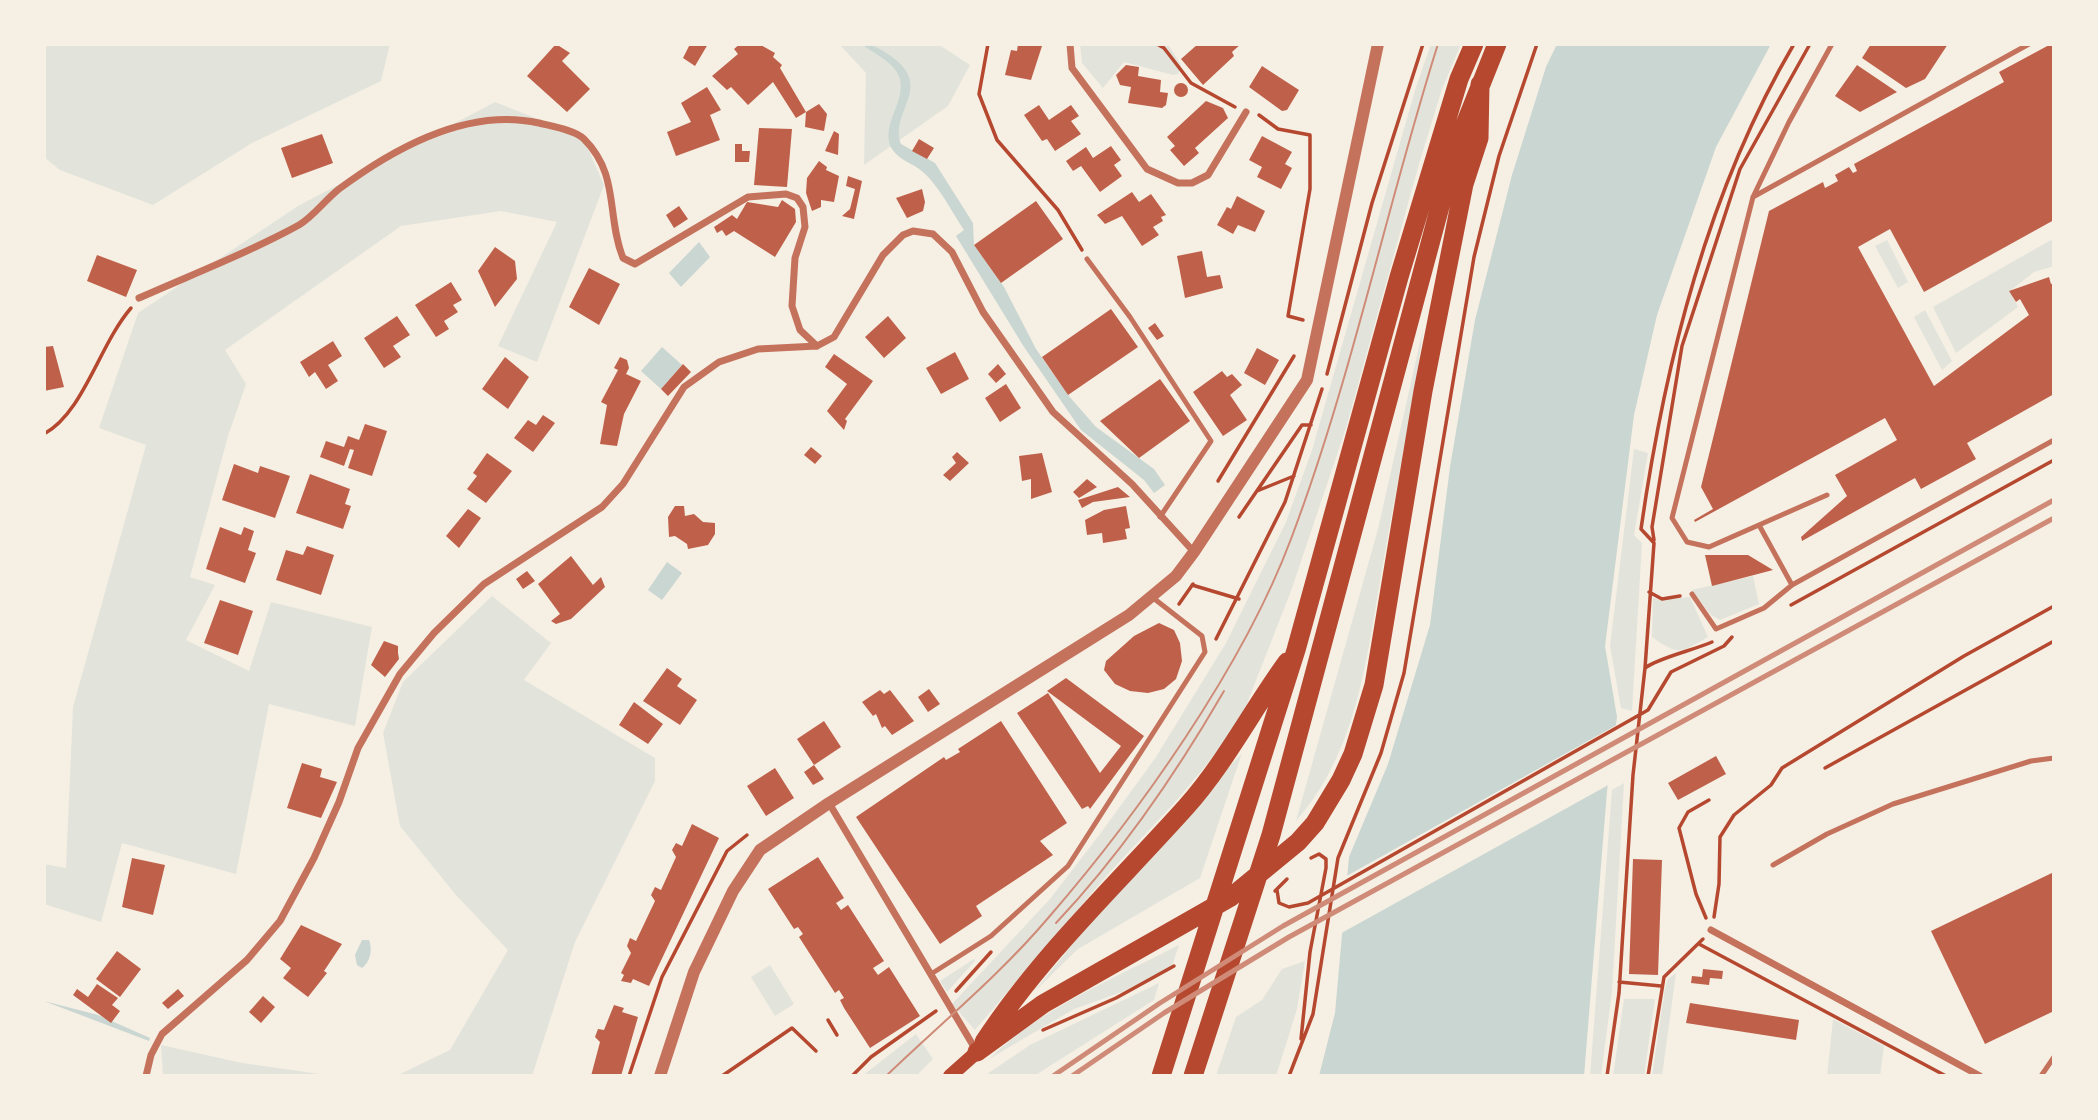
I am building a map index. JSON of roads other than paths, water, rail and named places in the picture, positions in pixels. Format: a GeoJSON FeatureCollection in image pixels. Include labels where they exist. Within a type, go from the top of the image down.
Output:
{"type":"FeatureCollection","features":[{"type":"Feature","properties":{"kind":"highway"},"geometry":{"type":"LineString","coordinates":[[1161,1076],[1232,859],[1296,650],[1399,277],[1459,79],[1474,44]]}},
{"type":"Feature","properties":{"kind":"highway"},"geometry":{"type":"LineString","coordinates":[[1193,1076],[1271,835],[1455,147],[1497,44]]}},
{"type":"Feature","properties":{"kind":"highway"},"geometry":{"type":"LineString","coordinates":[[977,1052],[1044,1004],[1240,890],[1298,842],[1315,823],[1341,780],[1353,754],[1374,685],[1426,378],[1464,184],[1479,138],[1480,84]]}},
{"type":"Feature","properties":{"kind":"highway"},"geometry":{"type":"LineString","coordinates":[[977,1052],[1012,1000],[1186,806],[1229,754],[1263,695],[1296,650]]}},
{"type":"Feature","properties":{"kind":"main road"},"geometry":{"type":"LineString","coordinates":[[950,1076],[977,1052]]}},
{"type":"Feature","properties":{"kind":"street"},"geometry":{"type":"LineString","coordinates":[[1070,44],[1072,68],[1147,169],[1178,183],[1192,183],[1208,175],[1246,112]]}},
{"type":"Feature","properties":{"kind":"street"},"geometry":{"type":"LineString","coordinates":[[660,1076],[694,972],[733,891],[760,850],[1152,597],[1176,576],[1194,552],[1307,380],[1378,44]]}},
{"type":"Feature","properties":{"kind":"street"},"geometry":{"type":"LineString","coordinates":[[139,298],[276,237],[305,221],[336,191],[377,162],[467,123],[511,117],[583,137],[601,164],[612,189],[615,238],[623,257],[635,264],[748,197],[786,194],[797,198],[803,207],[805,227],[794,258],[792,306],[800,330],[817,346]]}},
{"type":"Feature","properties":{"kind":"street"},"geometry":{"type":"LineString","coordinates":[[146,1076],[151,1055],[162,1034],[247,960],[280,920],[314,858],[340,802],[358,748],[400,674],[434,633],[484,584],[602,507],[623,484],[684,387],[719,362],[758,349],[817,346],[834,337],[883,255],[895,242],[913,231],[933,234],[952,252],[983,312],[1053,412],[1132,484],[1159,517],[1194,552]]}},
{"type":"Feature","properties":{"kind":"street"},"geometry":{"type":"LineString","coordinates":[[829,803],[977,1052]]}},
{"type":"Feature","properties":{"kind":"street"},"geometry":{"type":"LineString","coordinates":[[1711,930],[1980,1076]]}},
{"type":"Feature","properties":{"kind":"lane"},"geometry":{"type":"LineString","coordinates":[[1827,495],[1709,547],[1687,542],[1672,518],[1753,197],[1789,122],[1832,44]]}},
{"type":"Feature","properties":{"kind":"lane"},"geometry":{"type":"LineString","coordinates":[[1753,197],[2029,44]]}},
{"type":"Feature","properties":{"kind":"lane"},"geometry":{"type":"LineString","coordinates":[[1087,259],[1130,317],[1211,441],[1159,517]]}},
{"type":"Feature","properties":{"kind":"lane"},"geometry":{"type":"LineString","coordinates":[[1692,594],[1716,629],[1764,608],[1792,585],[2054,440]]}},
{"type":"Feature","properties":{"kind":"lane"},"geometry":{"type":"LineString","coordinates":[[1759,525],[1792,585]]}},
{"type":"Feature","properties":{"kind":"lane"},"geometry":{"type":"LineString","coordinates":[[931,974],[991,936],[1068,866],[1205,652],[1202,636],[1152,597]]}},
{"type":"Feature","properties":{"kind":"lane"},"geometry":{"type":"LineString","coordinates":[[1773,865],[1827,834],[1893,804],[2031,761],[2054,758]]}},
{"type":"Feature","properties":{"kind":"lane"},"geometry":{"type":"LineString","coordinates":[[2041,1076],[2054,1057]]}},
{"type":"Feature","properties":{"kind":"tram line"},"geometry":{"type":"LineString","coordinates":[[886,1076],[1010,959],[1083,876],[1186,737],[1246,637],[1271,588],[1313,478],[1351,355],[1438,44]]}},
{"type":"Feature","properties":{"kind":"tram line"},"geometry":{"type":"LineString","coordinates":[[1056,923],[1126,841],[1187,752],[1224,691]]}},
{"type":"Feature","properties":{"kind":"railway"},"geometry":{"type":"LineString","coordinates":[[1053,1076],[1160,1003],[1283,926],[2054,500]]}},
{"type":"Feature","properties":{"kind":"railway"},"geometry":{"type":"LineString","coordinates":[[1072,1076],[1164,1013],[1289,937],[2054,518]]}}]}
